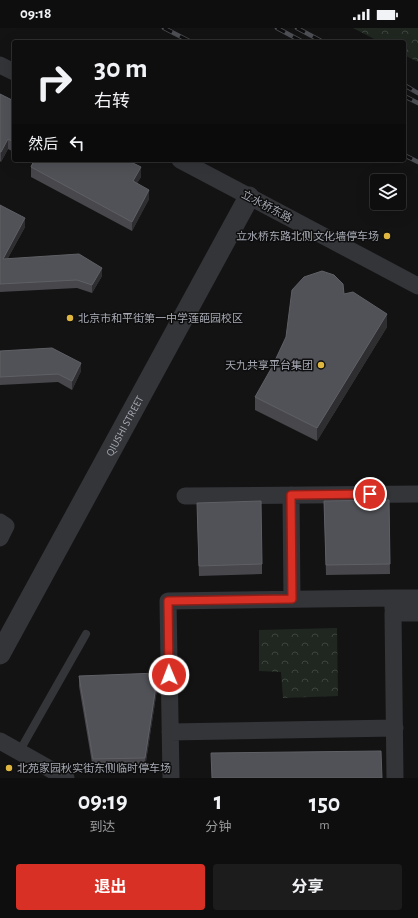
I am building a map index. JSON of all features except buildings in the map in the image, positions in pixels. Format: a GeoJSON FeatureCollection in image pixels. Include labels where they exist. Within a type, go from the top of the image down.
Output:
{"type":"FeatureCollection","features":[{"type":"Feature","properties":{"kind":"street"},"geometry":{"type":"LineString","coordinates":[[0,65],[12,71]]}},
{"type":"Feature","properties":{"kind":"street","name":"立水桥东路"},"geometry":{"type":"LineString","coordinates":[[184,162],[418,286]]}},
{"type":"Feature","properties":{"kind":"street","name":"QIUSHI STREET"},"geometry":{"type":"LineString","coordinates":[[0,654],[249,197]]}},
{"type":"Feature","properties":{"kind":"street"},"geometry":{"type":"LineString","coordinates":[[185,496],[418,494]]}},
{"type":"Feature","properties":{"kind":"street"},"geometry":{"type":"LineString","coordinates":[[291,495],[292,599]]}},
{"type":"Feature","properties":{"kind":"street"},"geometry":{"type":"LineString","coordinates":[[0,522],[6,526],[0,538]]}},
{"type":"Feature","properties":{"kind":"street"},"geometry":{"type":"LineString","coordinates":[[393,606],[418,598]]}},
{"type":"Feature","properties":{"kind":"street"},"geometry":{"type":"LineString","coordinates":[[171,778],[168,601],[292,599],[393,606],[418,613]]}},
{"type":"Feature","properties":{"kind":"street"},"geometry":{"type":"LineString","coordinates":[[393,606],[395,778]]}},
{"type":"Feature","properties":{"kind":"street"},"geometry":{"type":"LineString","coordinates":[[170,732],[395,728]]}},
{"type":"Feature","properties":{"kind":"street"},"geometry":{"type":"LineString","coordinates":[[0,741],[66,778]]}},
{"type":"Feature","properties":{"kind":"lane"},"geometry":{"type":"LineString","coordinates":[[20,752],[86,634]]}},
{"type":"Feature","properties":{"kind":"green space"},"geometry":{"type":"Polygon","coordinates":[[[353,28],[418,28],[418,62],[406,56],[406,40],[376,40],[353,28]]]}},
{"type":"Feature","properties":{"kind":"green space"},"geometry":{"type":"Polygon","coordinates":[[[337,628],[338,696],[283,698],[281,672],[259,671],[259,630],[337,628]]]}},
{"type":"Feature","properties":{"kind":"railway"},"geometry":{"type":"LineString","coordinates":[[164,28],[187,40]]}},
{"type":"Feature","properties":{"kind":"railway"},"geometry":{"type":"LineString","coordinates":[[277,28],[299,40]]}},
{"type":"Feature","properties":{"kind":"railway"},"geometry":{"type":"LineString","coordinates":[[297,28],[319,40]]}},
{"type":"Feature","properties":{"kind":"railway"},"geometry":{"type":"LineString","coordinates":[[406,86],[418,93]]}},
{"type":"Feature","properties":{"kind":"railway"},"geometry":{"type":"LineString","coordinates":[[406,97],[418,103]]}},
{"type":"Feature","properties":{"kind":"railway"},"geometry":{"type":"LineString","coordinates":[[406,156],[418,162]]}},
{"type":"Feature","properties":{"kind":"place","name":"立水桥东路北侧文化墙停车场"},"geometry":{"type":"Point","coordinates":[387,236]}},
{"type":"Feature","properties":{"kind":"place","name":"北京市和平街第一中学莲葩园校区"},"geometry":{"type":"Point","coordinates":[70,318]}},
{"type":"Feature","properties":{"kind":"place","name":"天九共享平台集团"},"geometry":{"type":"Point","coordinates":[321,365]}},
{"type":"Feature","properties":{"kind":"place","name":"北苑家园秋实街东侧临时停车场"},"geometry":{"type":"Point","coordinates":[9,768]}},
{"type":"Feature","properties":{"kind":"route"},"geometry":{"type":"LineString","coordinates":[[169,675],[168,601],[292,599],[291,495],[370,494]]}}]}
